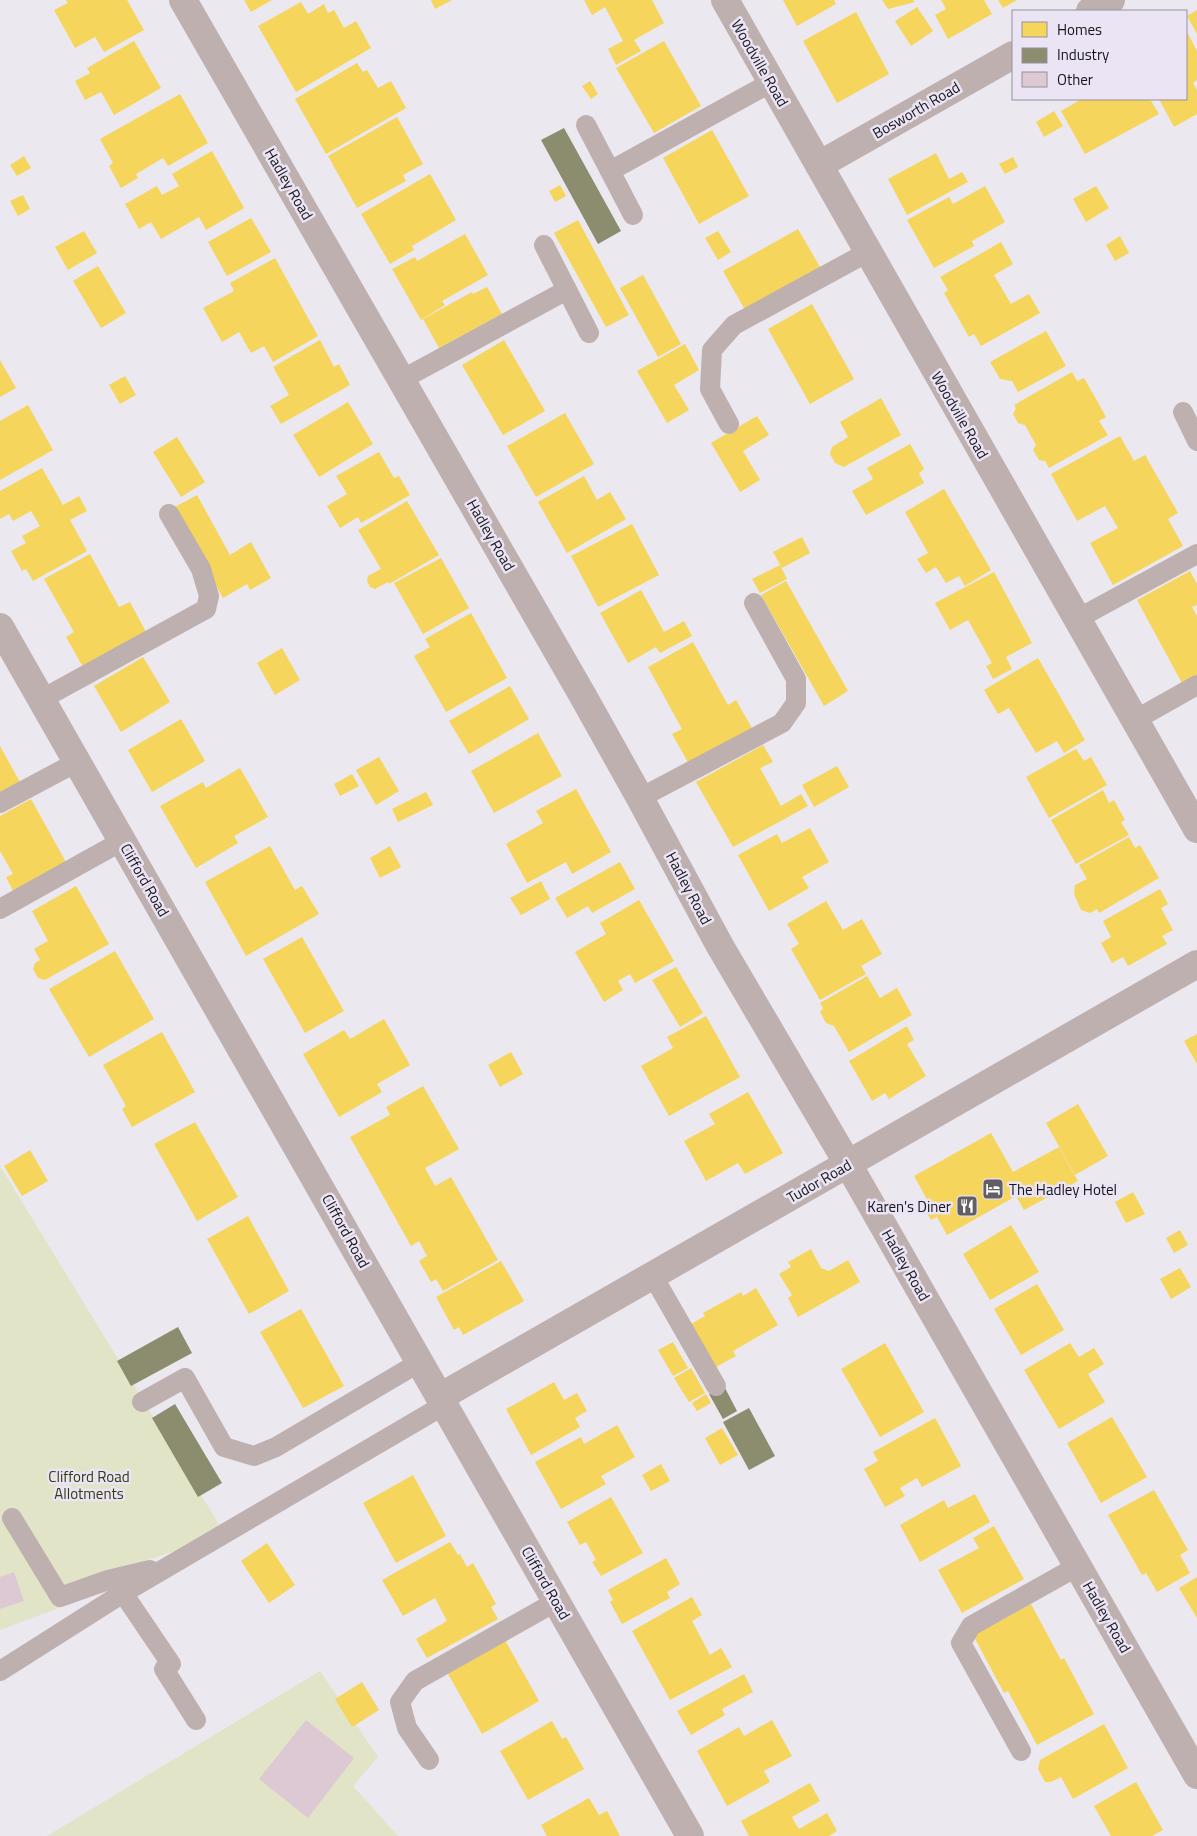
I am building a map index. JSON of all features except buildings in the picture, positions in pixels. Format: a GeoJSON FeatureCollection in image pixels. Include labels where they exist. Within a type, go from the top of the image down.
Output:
{"type":"FeatureCollection","features":[{"type":"Feature","properties":{"kind":"street","name":"Hadley Road"},"geometry":{"type":"LineString","coordinates":[[183,0],[640,798],[720,946],[848,1164],[1197,1775]]}},
{"type":"Feature","properties":{"kind":"street","name":"Woodville Road"},"geometry":{"type":"LineString","coordinates":[[725,0],[1197,829]]}},
{"type":"Feature","properties":{"kind":"street"},"geometry":{"type":"LineString","coordinates":[[1092,10],[1110,0]]}},
{"type":"Feature","properties":{"kind":"street","name":"Bosworth Road"},"geometry":{"type":"LineString","coordinates":[[819,165],[1012,56]]}},
{"type":"Feature","properties":{"kind":"street","name":"Clifford Road"},"geometry":{"type":"LineString","coordinates":[[0,627],[690,1836]]}},
{"type":"Feature","properties":{"kind":"street","name":"Tudor Road"},"geometry":{"type":"LineString","coordinates":[[442,1401],[653,1276],[1197,964]]}},
{"type":"Feature","properties":{"kind":"lane"},"geometry":{"type":"LineString","coordinates":[[610,171],[772,82]]}},
{"type":"Feature","properties":{"kind":"lane"},"geometry":{"type":"LineString","coordinates":[[586,125],[633,215]]}},
{"type":"Feature","properties":{"kind":"lane"},"geometry":{"type":"LineString","coordinates":[[544,244],[589,333]]}},
{"type":"Feature","properties":{"kind":"lane"},"geometry":{"type":"LineString","coordinates":[[729,424],[710,390],[712,350],[734,325],[868,252]]}},
{"type":"Feature","properties":{"kind":"lane"},"geometry":{"type":"LineString","coordinates":[[401,380],[567,290]]}},
{"type":"Feature","properties":{"kind":"lane"},"geometry":{"type":"LineString","coordinates":[[1183,412],[1197,441]]}},
{"type":"Feature","properties":{"kind":"lane"},"geometry":{"type":"LineString","coordinates":[[42,699],[206,609],[209,596],[201,569],[169,514]]}},
{"type":"Feature","properties":{"kind":"lane"},"geometry":{"type":"LineString","coordinates":[[1077,619],[1197,554]]}},
{"type":"Feature","properties":{"kind":"lane"},"geometry":{"type":"LineString","coordinates":[[640,798],[782,723],[796,703],[796,679],[754,603]]}},
{"type":"Feature","properties":{"kind":"lane"},"geometry":{"type":"LineString","coordinates":[[1135,720],[1197,685]]}},
{"type":"Feature","properties":{"kind":"lane"},"geometry":{"type":"LineString","coordinates":[[0,803],[77,762]]}},
{"type":"Feature","properties":{"kind":"lane"},"geometry":{"type":"LineString","coordinates":[[0,909],[122,841]]}},
{"type":"Feature","properties":{"kind":"lane"},"geometry":{"type":"LineString","coordinates":[[653,1276],[716,1386]]}},
{"type":"Feature","properties":{"kind":"lane"},"geometry":{"type":"LineString","coordinates":[[142,1402],[185,1378],[224,1447],[254,1456],[276,1447],[420,1362]]}},
{"type":"Feature","properties":{"kind":"lane"},"geometry":{"type":"LineString","coordinates":[[0,1672],[122,1593],[442,1401]]}},
{"type":"Feature","properties":{"kind":"lane"},"geometry":{"type":"LineString","coordinates":[[12,1518],[60,1597],[108,1580],[166,1567]]}},
{"type":"Feature","properties":{"kind":"lane"},"geometry":{"type":"LineString","coordinates":[[1021,1751],[961,1643],[971,1626],[1078,1566]]}},
{"type":"Feature","properties":{"kind":"lane"},"geometry":{"type":"LineString","coordinates":[[122,1593],[171,1664],[164,1669],[196,1720]]}},
{"type":"Feature","properties":{"kind":"lane"},"geometry":{"type":"LineString","coordinates":[[428,1760],[407,1728],[400,1702],[415,1681],[557,1601]]}},
{"type":"Feature","properties":{"kind":"green space","name":"Clifford Road Allotments"},"geometry":{"type":"Polygon","coordinates":[[[0,1166],[225,1534],[106,1574],[107,1590],[0,1630],[0,1166]]]}},
{"type":"Feature","properties":{"kind":"green space"},"geometry":{"type":"Polygon","coordinates":[[[320,1671],[378,1757],[353,1786],[398,1836],[47,1836],[320,1671]]]}},
{"type":"Feature","properties":{"kind":"place","name":"The Hadley Hotel"},"geometry":{"type":"Point","coordinates":[993,1189]}},
{"type":"Feature","properties":{"kind":"place","name":"Karen's Diner"},"geometry":{"type":"Point","coordinates":[967,1206]}}]}
